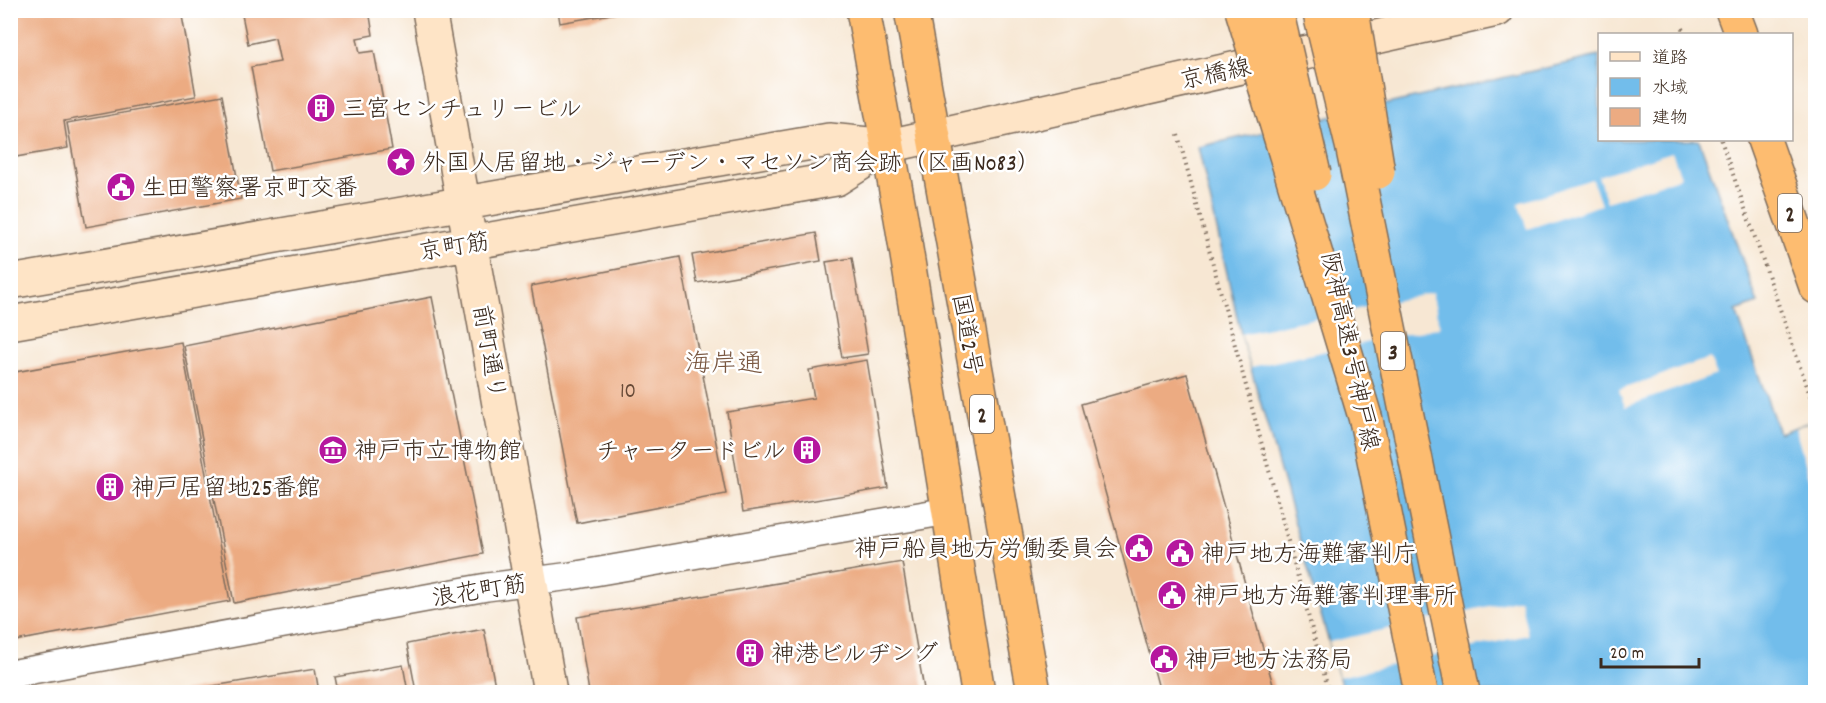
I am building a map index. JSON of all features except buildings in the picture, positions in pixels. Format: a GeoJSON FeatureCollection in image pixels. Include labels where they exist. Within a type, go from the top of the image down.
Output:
{"type":"FeatureCollection","features":[{"type":"Feature","properties":{"kind":"highway","name":"国道2号"},"geometry":{"type":"LineString","coordinates":[[863,10],[888,146],[978,693]]}},
{"type":"Feature","properties":{"kind":"highway","name":"国道2号"},"geometry":{"type":"LineString","coordinates":[[911,10],[1034,693]]}},
{"type":"Feature","properties":{"kind":"highway","name":"3"},"geometry":{"type":"LineString","coordinates":[[1242,10],[1366,420]]}},
{"type":"Feature","properties":{"kind":"highway","name":"阪神高速3号神戸線"},"geometry":{"type":"LineString","coordinates":[[1276,10],[1310,155],[1421,693]]}},
{"type":"Feature","properties":{"kind":"highway","name":"阪神高速3号神戸線"},"geometry":{"type":"LineString","coordinates":[[1319,10],[1352,145],[1463,693]]}},
{"type":"Feature","properties":{"kind":"highway","name":"3"},"geometry":{"type":"LineString","coordinates":[[1352,10],[1378,168],[1405,414]]}},
{"type":"Feature","properties":{"kind":"highway"},"geometry":{"type":"LineString","coordinates":[[1719,10],[1727,33]]}},
{"type":"Feature","properties":{"kind":"highway"},"geometry":{"type":"LineString","coordinates":[[1732,10],[1741,33]]}},
{"type":"Feature","properties":{"kind":"highway","name":"2"},"geometry":{"type":"LineString","coordinates":[[1764,141],[1815,287]]}},
{"type":"Feature","properties":{"kind":"highway","name":"2"},"geometry":{"type":"LineString","coordinates":[[1778,141],[1815,248]]}},
{"type":"Feature","properties":{"kind":"street","name":"前町通り"},"geometry":{"type":"LineString","coordinates":[[429,10],[550,693]]}},
{"type":"Feature","properties":{"kind":"street","name":"京橋線"},"geometry":{"type":"LineString","coordinates":[[933,135],[1497,10]]}},
{"type":"Feature","properties":{"kind":"street","name":"京町筋"},"geometry":{"type":"LineString","coordinates":[[10,322],[836,179],[888,146],[933,135]]}},
{"type":"Feature","properties":{"kind":"street","name":"京町筋"},"geometry":{"type":"LineString","coordinates":[[10,282],[829,140],[888,146]]}},
{"type":"Feature","properties":{"kind":"street","name":"浪花町筋"},"geometry":{"type":"LineString","coordinates":[[10,674],[487,587],[531,582],[948,511]]}},
{"type":"Feature","properties":{"kind":"path"},"geometry":{"type":"LineString","coordinates":[[1683,28],[1685,33]]}},
{"type":"Feature","properties":{"kind":"path"},"geometry":{"type":"LineString","coordinates":[[1178,135],[1329,693]]}},
{"type":"Feature","properties":{"kind":"path"},"geometry":{"type":"LineString","coordinates":[[1721,141],[1811,398],[1815,396]]}},
{"type":"Feature","properties":{"kind":"water"},"geometry":{"type":"Polygon","coordinates":[[[1598,56],[1598,141],[1699,141],[1758,303],[1736,311],[1779,433],[1815,420],[1815,692],[1343,692],[1241,334],[1198,147],[1598,56]]]}},
{"type":"Feature","properties":{"kind":"pier"},"geometry":{"type":"Polygon","coordinates":[[[1672,152],[1681,177],[1607,202],[1598,176],[1672,152]]]}},
{"type":"Feature","properties":{"kind":"pier"},"geometry":{"type":"Polygon","coordinates":[[[1592,179],[1601,205],[1527,229],[1518,203],[1592,179]]]}},
{"type":"Feature","properties":{"kind":"pier"},"geometry":{"type":"Polygon","coordinates":[[[1432,293],[1440,327],[1251,367],[1241,334],[1432,293]]]}},
{"type":"Feature","properties":{"kind":"pier"},"geometry":{"type":"Polygon","coordinates":[[[1710,358],[1716,375],[1625,407],[1619,390],[1710,358]]]}},
{"type":"Feature","properties":{"kind":"pier"},"geometry":{"type":"Polygon","coordinates":[[[1816,420],[1815,497],[1795,428],[1816,420]]]}},
{"type":"Feature","properties":{"kind":"pier"},"geometry":{"type":"Polygon","coordinates":[[[1520,599],[1528,635],[1339,677],[1329,642],[1520,599]]]}},
{"type":"Feature","properties":{"kind":"place","name":"三宮センチュリービル"},"geometry":{"type":"Point","coordinates":[321,108]}},
{"type":"Feature","properties":{"kind":"place","name":"外国人居留地・ジャーデン・マセソン商会跡（区画No83）"},"geometry":{"type":"Point","coordinates":[401,162]}},
{"type":"Feature","properties":{"kind":"place","name":"生田警察署京町交番"},"geometry":{"type":"Point","coordinates":[121,187]}},
{"type":"Feature","properties":{"kind":"place","name":"神戸市立博物館"},"geometry":{"type":"Point","coordinates":[333,450]}},
{"type":"Feature","properties":{"kind":"place","name":"チャータードビル"},"geometry":{"type":"Point","coordinates":[807,450]}},
{"type":"Feature","properties":{"kind":"place","name":"神戸居留地25番館"},"geometry":{"type":"Point","coordinates":[110,487]}},
{"type":"Feature","properties":{"kind":"place","name":"神戸船員地方労働委員会"},"geometry":{"type":"Point","coordinates":[1139,548]}},
{"type":"Feature","properties":{"kind":"place","name":"神戸地方海難審判庁"},"geometry":{"type":"Point","coordinates":[1180,553]}},
{"type":"Feature","properties":{"kind":"place","name":"神戸地方海難審判理事所"},"geometry":{"type":"Point","coordinates":[1172,595]}},
{"type":"Feature","properties":{"kind":"place","name":"神港ビルヂング"},"geometry":{"type":"Point","coordinates":[750,653]}},
{"type":"Feature","properties":{"kind":"place","name":"神戸地方法務局"},"geometry":{"type":"Point","coordinates":[1164,659]}},
{"type":"Feature","properties":{"kind":"district","name":"海岸通"},"geometry":{"type":"Point","coordinates":[724,362]}}]}
